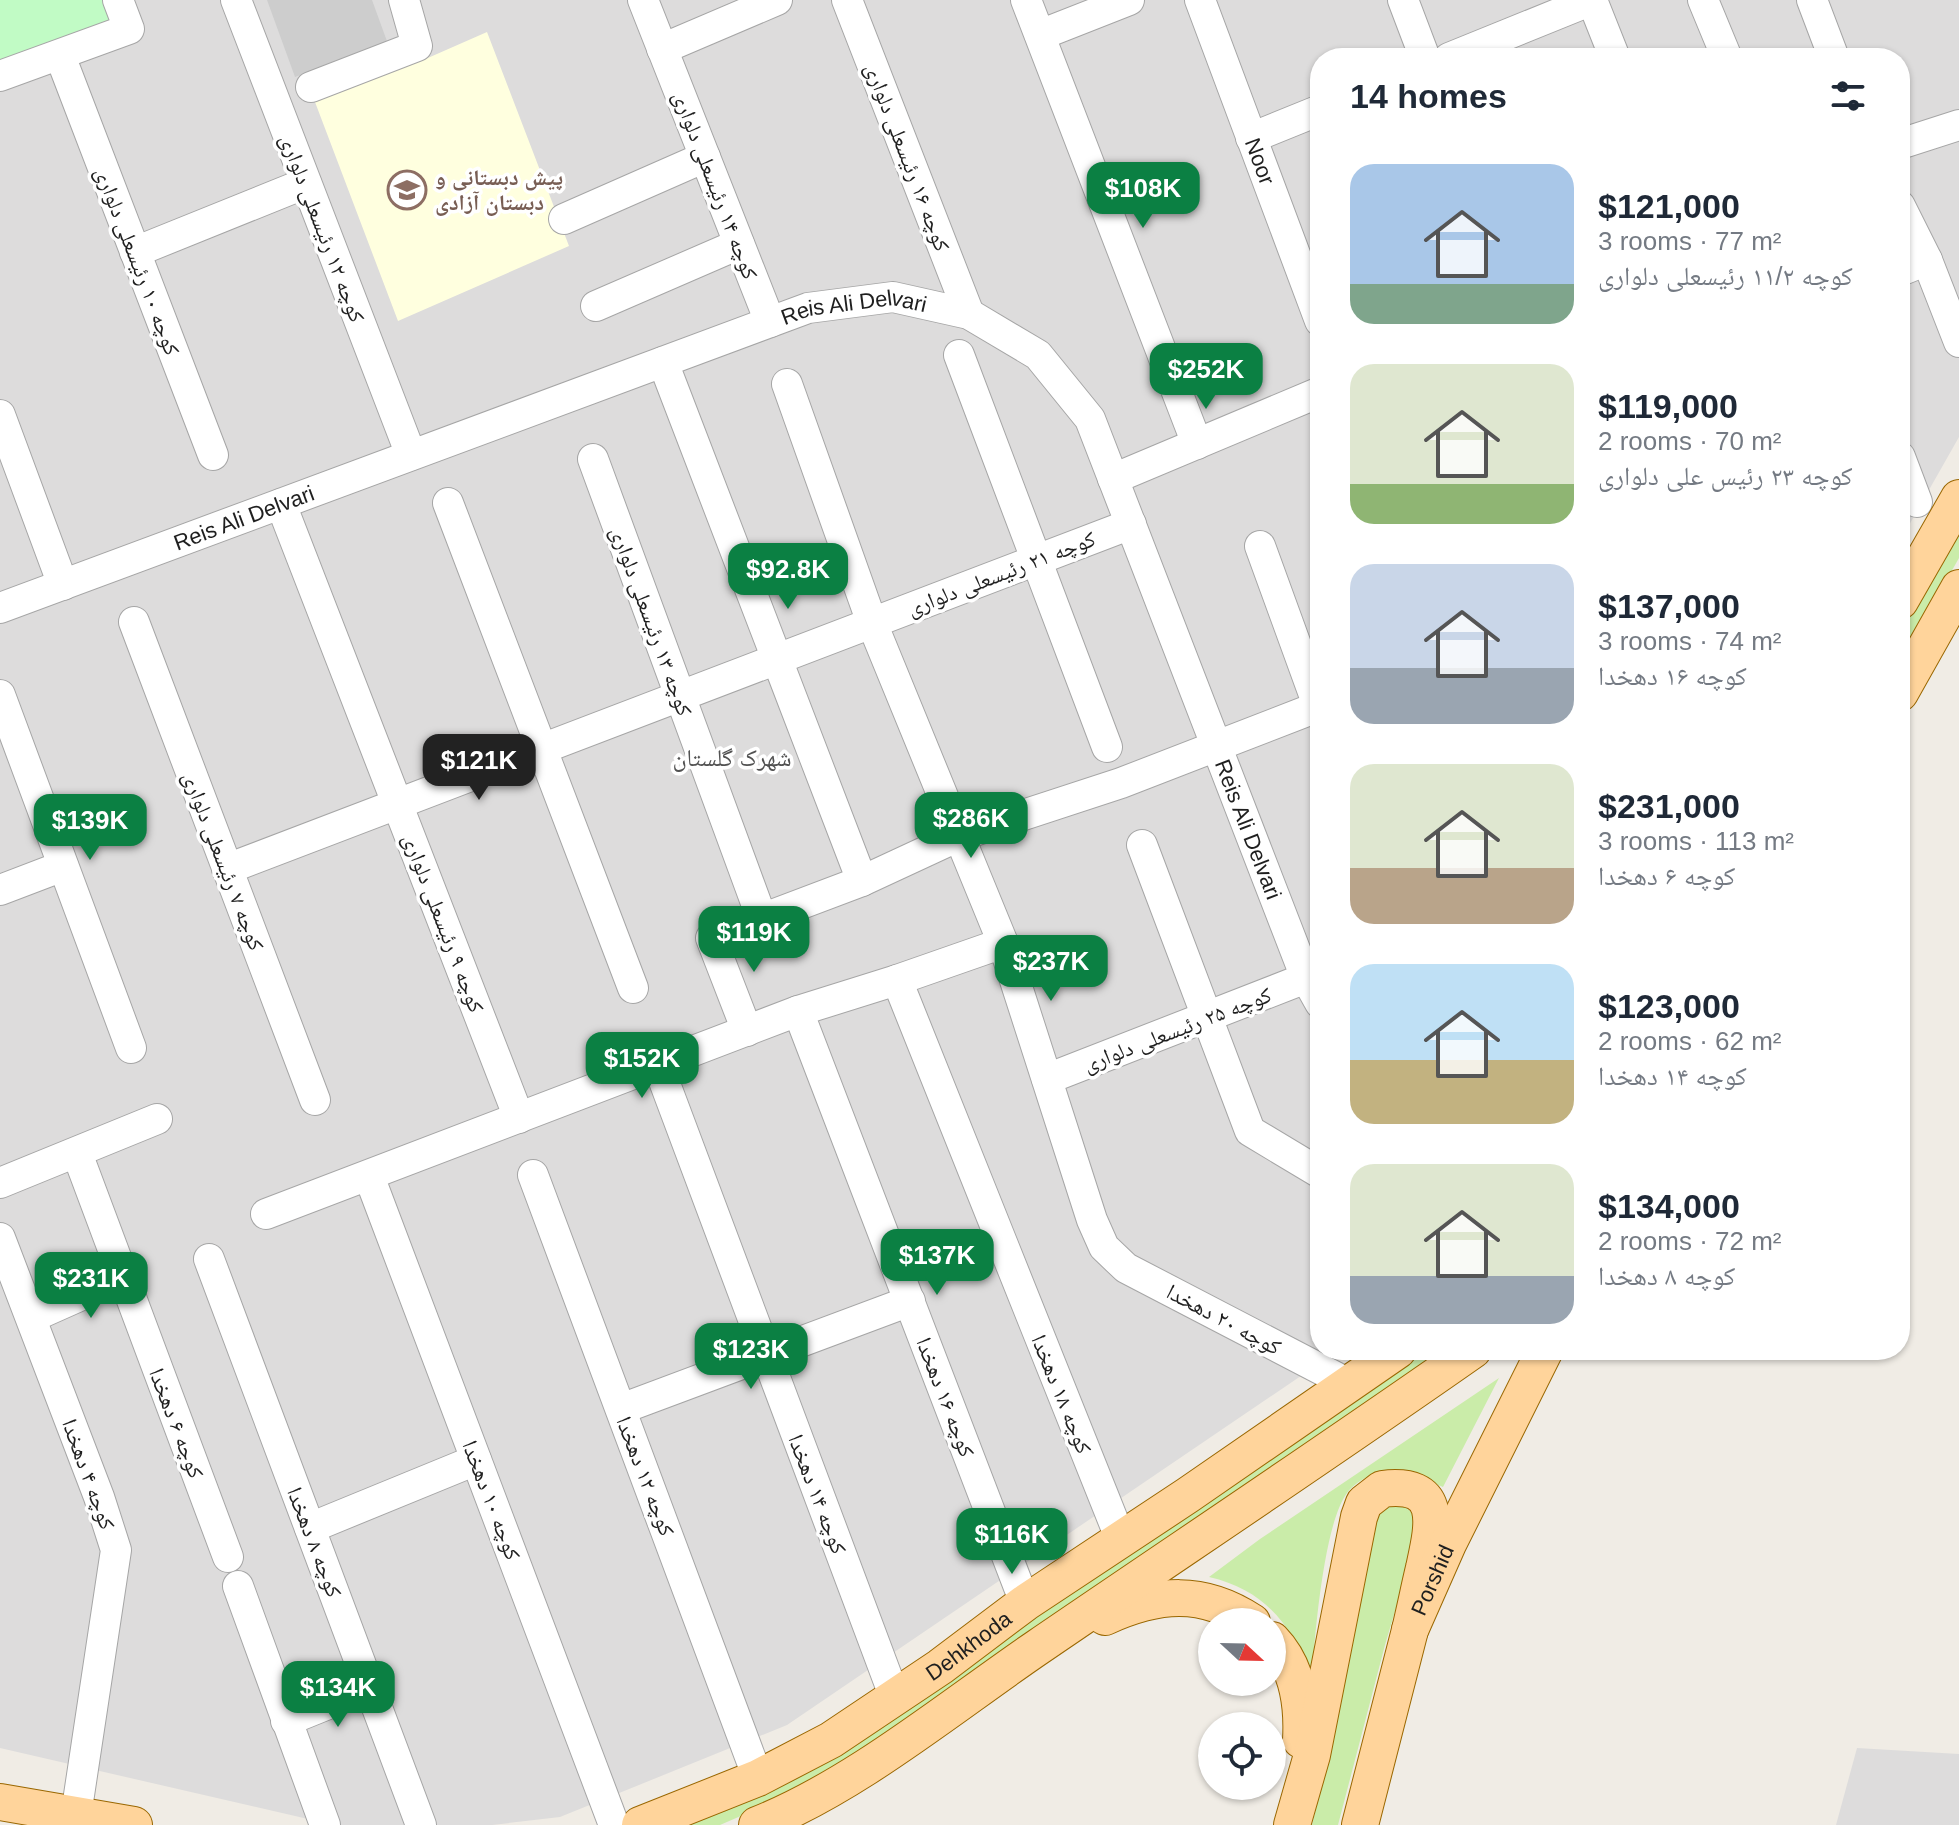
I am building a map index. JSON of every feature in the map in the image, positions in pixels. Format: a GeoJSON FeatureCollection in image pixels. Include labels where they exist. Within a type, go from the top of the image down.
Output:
{"type":"FeatureCollection","features":[{"type":"Feature","properties":{"kind":"main road"},"geometry":{"type":"LineString","coordinates":[[1910,584],[1959,498]]}},
{"type":"Feature","properties":{"kind":"main road"},"geometry":{"type":"LineString","coordinates":[[1910,675],[1959,588]]}},
{"type":"Feature","properties":{"kind":"main road","name":"Dehkhoda"},"geometry":{"type":"LineString","coordinates":[[640,1825],[758,1778],[831,1740],[940,1667],[1025,1603],[1384,1360]]}},
{"type":"Feature","properties":{"kind":"main road","name":"Dehkhoda"},"geometry":{"type":"LineString","coordinates":[[757,1825],[783,1815],[851,1776],[1459,1360]]}},
{"type":"Feature","properties":{"kind":"main road","name":"Porshid"},"geometry":{"type":"LineString","coordinates":[[1360,1825],[1410,1630],[1448,1544],[1540,1360]]}},
{"type":"Feature","properties":{"kind":"main road"},"geometry":{"type":"LineString","coordinates":[[1294,1819],[1312,1755],[1359,1517],[1364,1503],[1382,1489],[1410,1490],[1425,1498],[1431,1509],[1431,1537],[1410,1630]]}},
{"type":"Feature","properties":{"kind":"main road"},"geometry":{"type":"LineString","coordinates":[[1038,1647],[1123,1609],[1155,1600],[1211,1601],[1230,1608]]}},
{"type":"Feature","properties":{"kind":"main road"},"geometry":{"type":"LineString","coordinates":[[1286,1658],[1300,1699],[1302,1721],[1294,1819]]}},
{"type":"Feature","properties":{"kind":"main road"},"geometry":{"type":"LineString","coordinates":[[0,1802],[134,1825]]}},
{"type":"Feature","properties":{"kind":"street"},"geometry":{"type":"LineString","coordinates":[[0,76],[129,29],[118,0]]}},
{"type":"Feature","properties":{"kind":"street","name":"کوچه ۱۲ رئیسعلی دلواری"},"geometry":{"type":"LineString","coordinates":[[236,0],[411,455]]}},
{"type":"Feature","properties":{"kind":"street"},"geometry":{"type":"LineString","coordinates":[[311,87],[417,46],[404,0]]}},
{"type":"Feature","properties":{"kind":"street","name":"کوچه ۱۴ رئیسعلی دلواری"},"geometry":{"type":"LineString","coordinates":[[643,0],[770,322]]}},
{"type":"Feature","properties":{"kind":"street"},"geometry":{"type":"LineString","coordinates":[[662,49],[777,0]]}},
{"type":"Feature","properties":{"kind":"street","name":"کوچه ۱۶ رئیسعلی دلواری"},"geometry":{"type":"LineString","coordinates":[[847,0],[969,314]]}},
{"type":"Feature","properties":{"kind":"street"},"geometry":{"type":"LineString","coordinates":[[1026,0],[1197,444]]}},
{"type":"Feature","properties":{"kind":"street"},"geometry":{"type":"LineString","coordinates":[[1040,35],[1129,0]]}},
{"type":"Feature","properties":{"kind":"street","name":"Noor"},"geometry":{"type":"LineString","coordinates":[[1200,0],[1310,294]]}},
{"type":"Feature","properties":{"kind":"street"},"geometry":{"type":"LineString","coordinates":[[1403,0],[1421,48]]}},
{"type":"Feature","properties":{"kind":"street"},"geometry":{"type":"LineString","coordinates":[[1474,48],[1592,0],[1611,48]]}},
{"type":"Feature","properties":{"kind":"street"},"geometry":{"type":"LineString","coordinates":[[1703,0],[1723,48]]}},
{"type":"Feature","properties":{"kind":"street"},"geometry":{"type":"LineString","coordinates":[[1812,0],[1830,48]]}},
{"type":"Feature","properties":{"kind":"street","name":"کوچه ۱۰ رئیسعلی دلواری"},"geometry":{"type":"LineString","coordinates":[[64,66],[213,455]]}},
{"type":"Feature","properties":{"kind":"street"},"geometry":{"type":"LineString","coordinates":[[1251,138],[1310,114]]}},
{"type":"Feature","properties":{"kind":"street"},"geometry":{"type":"LineString","coordinates":[[1910,141],[1959,125]]}},
{"type":"Feature","properties":{"kind":"street"},"geometry":{"type":"LineString","coordinates":[[564,219],[705,157]]}},
{"type":"Feature","properties":{"kind":"street"},"geometry":{"type":"LineString","coordinates":[[135,252],[306,183]]}},
{"type":"Feature","properties":{"kind":"street"},"geometry":{"type":"LineString","coordinates":[[596,306],[739,244]]}},
{"type":"Feature","properties":{"kind":"street"},"geometry":{"type":"LineString","coordinates":[[1913,266],[1959,342]]}},
{"type":"Feature","properties":{"kind":"street","name":"Reis Ali Delvari"},"geometry":{"type":"LineString","coordinates":[[0,608],[808,308],[893,297],[969,314],[1038,355],[1090,419],[1310,983]]}},
{"type":"Feature","properties":{"kind":"street"},"geometry":{"type":"LineString","coordinates":[[959,355],[1107,747]]}},
{"type":"Feature","properties":{"kind":"street"},"geometry":{"type":"LineString","coordinates":[[663,362],[862,881]]}},
{"type":"Feature","properties":{"kind":"street"},"geometry":{"type":"LineString","coordinates":[[787,384],[872,623],[1003,943],[1047,1079]]}},
{"type":"Feature","properties":{"kind":"street"},"geometry":{"type":"LineString","coordinates":[[1113,479],[1310,396]]}},
{"type":"Feature","properties":{"kind":"street"},"geometry":{"type":"LineString","coordinates":[[0,415],[63,585]]}},
{"type":"Feature","properties":{"kind":"street","name":"کوچه ۱۳ رئیسعلی دلواری"},"geometry":{"type":"LineString","coordinates":[[593,459],[762,919]]}},
{"type":"Feature","properties":{"kind":"street"},"geometry":{"type":"LineString","coordinates":[[1910,484],[1917,502]]}},
{"type":"Feature","properties":{"kind":"street"},"geometry":{"type":"LineString","coordinates":[[448,503],[633,988]]}},
{"type":"Feature","properties":{"kind":"street","name":"کوچه ۹ رئیسعلی دلواری"},"geometry":{"type":"LineString","coordinates":[[281,504],[519,1118]]}},
{"type":"Feature","properties":{"kind":"street","name":"کوچه ۲۱ رئیسعلی دلواری"},"geometry":{"type":"LineString","coordinates":[[227,869],[1131,524]]}},
{"type":"Feature","properties":{"kind":"street"},"geometry":{"type":"LineString","coordinates":[[1260,546],[1310,681]]}},
{"type":"Feature","properties":{"kind":"street","name":"کوچه ۷ رئیسعلی دلواری"},"geometry":{"type":"LineString","coordinates":[[134,622],[315,1100]]}},
{"type":"Feature","properties":{"kind":"street"},"geometry":{"type":"LineString","coordinates":[[0,695],[131,1048]]}},
{"type":"Feature","properties":{"kind":"street"},"geometry":{"type":"LineString","coordinates":[[747,1031],[711,938],[862,881],[959,836],[1121,783],[1310,712]]}},
{"type":"Feature","properties":{"kind":"street"},"geometry":{"type":"LineString","coordinates":[[1142,845],[1250,1131],[1310,1167]]}},
{"type":"Feature","properties":{"kind":"street"},"geometry":{"type":"LineString","coordinates":[[0,890],[63,866]]}},
{"type":"Feature","properties":{"kind":"street"},"geometry":{"type":"LineString","coordinates":[[266,1214],[798,1011],[1003,943]]}},
{"type":"Feature","properties":{"kind":"street","name":"کوچه ۱۸ دهخدا"},"geometry":{"type":"LineString","coordinates":[[897,980],[1121,1540]]}},
{"type":"Feature","properties":{"kind":"street","name":"کوچه ۲۵ رئیسعلی دلواری"},"geometry":{"type":"LineString","coordinates":[[1047,1079],[1207,1018],[1310,992]]}},
{"type":"Feature","properties":{"kind":"street","name":"کوچه ۱۶ دهخدا"},"geometry":{"type":"LineString","coordinates":[[798,1011],[1025,1603]]}},
{"type":"Feature","properties":{"kind":"street","name":"کوچه ۱۴ دهخدا"},"geometry":{"type":"LineString","coordinates":[[658,1065],[895,1698]]}},
{"type":"Feature","properties":{"kind":"street","name":"کوچه ۲۰ دهخدا"},"geometry":{"type":"LineString","coordinates":[[1047,1079],[1092,1220],[1104,1247],[1126,1268],[1349,1384]]}},
{"type":"Feature","properties":{"kind":"street"},"geometry":{"type":"LineString","coordinates":[[0,1183],[157,1119]]}},
{"type":"Feature","properties":{"kind":"street","name":"کوچه ۶ دهخدا"},"geometry":{"type":"LineString","coordinates":[[77,1153],[228,1557]]}},
{"type":"Feature","properties":{"kind":"street","name":"کوچه ۱۲ دهخدا"},"geometry":{"type":"LineString","coordinates":[[533,1175],[758,1778]]}},
{"type":"Feature","properties":{"kind":"street","name":"کوچه ۱۰ دهخدا"},"geometry":{"type":"LineString","coordinates":[[369,1176],[614,1825]]}},
{"type":"Feature","properties":{"kind":"street","name":"کوچه ۴ دهخدا"},"geometry":{"type":"LineString","coordinates":[[0,1238],[99,1497],[116,1550],[76,1815]]}},
{"type":"Feature","properties":{"kind":"street","name":"کوچه ۸ دهخدا"},"geometry":{"type":"LineString","coordinates":[[209,1259],[421,1825]]}},
{"type":"Feature","properties":{"kind":"street"},"geometry":{"type":"LineString","coordinates":[[39,1314],[122,1277]]}},
{"type":"Feature","properties":{"kind":"street"},"geometry":{"type":"LineString","coordinates":[[621,1409],[910,1301]]}},
{"type":"Feature","properties":{"kind":"street"},"geometry":{"type":"LineString","coordinates":[[310,1528],[476,1460]]}},
{"type":"Feature","properties":{"kind":"street"},"geometry":{"type":"LineString","coordinates":[[238,1586],[325,1825]]}},
{"type":"Feature","properties":{"kind":"street"},"geometry":{"type":"LineString","coordinates":[[286,1721],[370,1687]]}},
{"type":"Feature","properties":{"kind":"shaded area"},"geometry":{"type":"Polygon","coordinates":[[[0,0],[1959,0],[1959,437],[1910,523],[1910,48],[1310,48],[1310,1360],[1324,1360],[787,1725],[560,1817],[492,1825],[334,1825],[0,1748],[0,0]]]}},
{"type":"Feature","properties":{"kind":"shaded area"},"geometry":{"type":"Polygon","coordinates":[[[267,0],[372,0],[388,44],[295,77],[267,0]]]}},
{"type":"Feature","properties":{"kind":"shaded area"},"geometry":{"type":"Polygon","coordinates":[[[487,32],[569,246],[398,321],[315,102],[487,32]]]}},
{"type":"Feature","properties":{"kind":"shaded area"},"geometry":{"type":"Polygon","coordinates":[[[1857,1748],[1959,1754],[1959,1825],[1836,1825],[1857,1748]]]}},
{"type":"Feature","properties":{"kind":"green space"},"geometry":{"type":"Polygon","coordinates":[[[0,0],[109,0],[117,21],[0,65],[0,0]]]}},
{"type":"Feature","properties":{"kind":"green space"},"geometry":{"type":"Polygon","coordinates":[[[1959,525],[1959,558],[1910,645],[1910,610],[1959,525]]]}},
{"type":"Feature","properties":{"kind":"green space"},"geometry":{"type":"Polygon","coordinates":[[[1402,1360],[1432,1360],[806,1788],[720,1825],[674,1825],[1402,1360]]]}},
{"type":"Feature","properties":{"kind":"green space"},"geometry":{"type":"Polygon","coordinates":[[[1499,1378],[1443,1487],[1410,1473],[1390,1470],[1366,1477],[1347,1493],[1332,1529],[1327,1553],[1312,1675],[1286,1627],[1286,1608],[1269,1608],[1246,1591],[1209,1577],[1260,1539],[1499,1378]]]}},
{"type":"Feature","properties":{"kind":"green space"},"geometry":{"type":"Polygon","coordinates":[[[1395,1504],[1412,1512],[1419,1529],[1338,1825],[1312,1825],[1341,1704],[1367,1527],[1384,1506],[1395,1504]]]}},
{"type":"Feature","properties":{"kind":"place","name":"پیش دبستانی و دبستان آزادی"},"geometry":{"type":"Point","coordinates":[407,190]}},
{"type":"Feature","properties":{"kind":"district","name":"شهرک گلستان"},"geometry":{"type":"Point","coordinates":[732,758]}}]}
